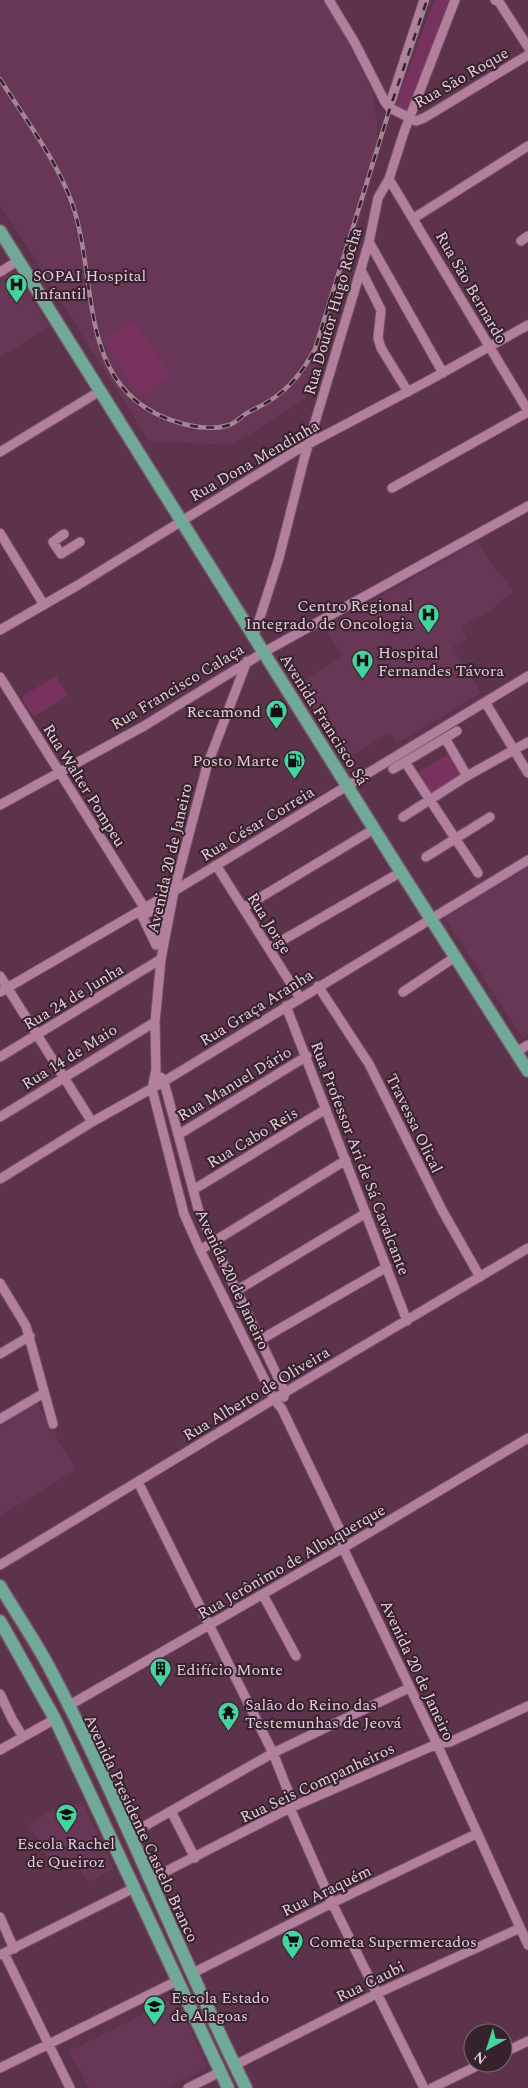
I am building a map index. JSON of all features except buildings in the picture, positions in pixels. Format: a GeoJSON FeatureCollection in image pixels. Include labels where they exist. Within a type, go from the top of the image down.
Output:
{"type":"FeatureCollection","features":[{"type":"Feature","properties":{"kind":"main road","name":"Avenida Francisco Sá"},"geometry":{"type":"LineString","coordinates":[[0,231],[401,872],[528,1071]]}},
{"type":"Feature","properties":{"kind":"main road","name":"Avenida Presidente Castelo Branco"},"geometry":{"type":"LineString","coordinates":[[0,1586],[48,1666],[68,1706],[129,1834],[191,1974],[246,2088]]}},
{"type":"Feature","properties":{"kind":"main road","name":"Avenida Presidente Castelo Branco"},"geometry":{"type":"LineString","coordinates":[[0,1621],[55,1719],[228,2088]]}},
{"type":"Feature","properties":{"kind":"street"},"geometry":{"type":"LineString","coordinates":[[329,0],[355,43],[387,104],[409,118]]}},
{"type":"Feature","properties":{"kind":"street","name":"Rua Doutor Hugo Rocha"},"geometry":{"type":"LineString","coordinates":[[254,636],[279,558],[309,444],[369,242],[378,198],[389,179],[409,118],[455,0]]}},
{"type":"Feature","properties":{"kind":"street"},"geometry":{"type":"LineString","coordinates":[[387,104],[421,1]]}},
{"type":"Feature","properties":{"kind":"street"},"geometry":{"type":"LineString","coordinates":[[499,1],[528,47]]}},
{"type":"Feature","properties":{"kind":"street","name":"Rua São Roque"},"geometry":{"type":"LineString","coordinates":[[409,118],[416,121],[424,118],[528,55]]}},
{"type":"Feature","properties":{"kind":"street"},"geometry":{"type":"LineString","coordinates":[[414,218],[528,146]]}},
{"type":"Feature","properties":{"kind":"street","name":"Rua São Bernardo"},"geometry":{"type":"LineString","coordinates":[[389,179],[528,411]]}},
{"type":"Feature","properties":{"kind":"street"},"geometry":{"type":"LineString","coordinates":[[369,242],[443,373]]}},
{"type":"Feature","properties":{"kind":"street"},"geometry":{"type":"LineString","coordinates":[[0,272],[19,260]]}},
{"type":"Feature","properties":{"kind":"street"},"geometry":{"type":"LineString","coordinates":[[361,270],[381,310],[378,338],[381,348],[408,392]]}},
{"type":"Feature","properties":{"kind":"street","name":"Rua Dona Mendinha"},"geometry":{"type":"LineString","coordinates":[[0,630],[297,450],[490,348],[528,325]]}},
{"type":"Feature","properties":{"kind":"street"},"geometry":{"type":"LineString","coordinates":[[0,452],[100,391]]}},
{"type":"Feature","properties":{"kind":"street"},"geometry":{"type":"LineString","coordinates":[[392,488],[528,411]]}},
{"type":"Feature","properties":{"kind":"street","name":"Rua Francisco Calaça"},"geometry":{"type":"LineString","coordinates":[[0,805],[58,771],[144,726],[264,652],[528,506]]}},
{"type":"Feature","properties":{"kind":"street"},"geometry":{"type":"LineString","coordinates":[[0,533],[44,605]]}},
{"type":"Feature","properties":{"kind":"street"},"geometry":{"type":"LineString","coordinates":[[64,534],[53,542],[61,554],[80,542]]}},
{"type":"Feature","properties":{"kind":"street","name":"Avenida 20 de Janeiro"},"geometry":{"type":"LineString","coordinates":[[247,662],[207,766],[174,891],[161,960],[155,1022],[156,1070],[152,1089],[184,1214],[200,1250],[274,1399],[282,1409],[341,1532],[344,1548],[437,1744],[476,1834],[528,1945]]}},
{"type":"Feature","properties":{"kind":"street","name":"Rua César Correia"},"geometry":{"type":"LineString","coordinates":[[4,990],[174,891],[528,676]]}},
{"type":"Feature","properties":{"kind":"street","name":"Rua Walter Pompeu"},"geometry":{"type":"LineString","coordinates":[[0,678],[144,908]]}},
{"type":"Feature","properties":{"kind":"street"},"geometry":{"type":"LineString","coordinates":[[484,702],[528,773]]}},
{"type":"Feature","properties":{"kind":"street"},"geometry":{"type":"LineString","coordinates":[[392,769],[457,731]]}},
{"type":"Feature","properties":{"kind":"street"},"geometry":{"type":"LineString","coordinates":[[445,738],[467,776]]}},
{"type":"Feature","properties":{"kind":"street"},"geometry":{"type":"LineString","coordinates":[[403,816],[467,776],[528,742]]}},
{"type":"Feature","properties":{"kind":"street"},"geometry":{"type":"LineString","coordinates":[[405,762],[478,873]]}},
{"type":"Feature","properties":{"kind":"street"},"geometry":{"type":"LineString","coordinates":[[426,857],[490,817]]}},
{"type":"Feature","properties":{"kind":"street"},"geometry":{"type":"LineString","coordinates":[[243,908],[374,829]]}},
{"type":"Feature","properties":{"kind":"street","name":"Rua Graça Aranha"},"geometry":{"type":"LineString","coordinates":[[0,1179],[92,1122],[164,1082],[318,986],[528,860]]}},
{"type":"Feature","properties":{"kind":"street","name":"Rua Jorge"},"geometry":{"type":"LineString","coordinates":[[216,865],[300,998]]}},
{"type":"Feature","properties":{"kind":"street"},"geometry":{"type":"LineString","coordinates":[[269,948],[401,872]]}},
{"type":"Feature","properties":{"kind":"street"},"geometry":{"type":"LineString","coordinates":[[403,992],[456,957]]}},
{"type":"Feature","properties":{"kind":"street","name":"Rua 24 de Junha"},"geometry":{"type":"LineString","coordinates":[[0,1057],[161,960]]}},
{"type":"Feature","properties":{"kind":"street"},"geometry":{"type":"LineString","coordinates":[[0,976],[4,990],[37,1035],[92,1122]]}},
{"type":"Feature","properties":{"kind":"street","name":"Travessa Olical"},"geometry":{"type":"LineString","coordinates":[[318,986],[369,1064],[442,1210],[480,1277]]}},
{"type":"Feature","properties":{"kind":"street","name":"Rua Professor Ari de Sá Cavalcante"},"geometry":{"type":"LineString","coordinates":[[286,1006],[307,1056],[407,1320]]}},
{"type":"Feature","properties":{"kind":"street","name":"Rua 14 de Maio"},"geometry":{"type":"LineString","coordinates":[[0,1117],[155,1022]]}},
{"type":"Feature","properties":{"kind":"street"},"geometry":{"type":"LineString","coordinates":[[516,1052],[528,1045]]}},
{"type":"Feature","properties":{"kind":"street","name":"Rua Manuel Dário"},"geometry":{"type":"LineString","coordinates":[[178,1135],[307,1056]]}},
{"type":"Feature","properties":{"kind":"street","name":"Avenida 20 de Janeiro"},"geometry":{"type":"LineString","coordinates":[[156,1070],[164,1082],[199,1212],[285,1392]]}},
{"type":"Feature","properties":{"kind":"street","name":"Rua Cabo Reis"},"geometry":{"type":"LineString","coordinates":[[193,1190],[326,1109]]}},
{"type":"Feature","properties":{"kind":"street"},"geometry":{"type":"LineString","coordinates":[[200,1250],[346,1160]]}},
{"type":"Feature","properties":{"kind":"street"},"geometry":{"type":"LineString","coordinates":[[236,1291],[366,1213]]}},
{"type":"Feature","properties":{"kind":"street","name":"Rua Alberto de Oliveira"},"geometry":{"type":"LineString","coordinates":[[0,1565],[285,1392],[528,1248]]}},
{"type":"Feature","properties":{"kind":"street"},"geometry":{"type":"LineString","coordinates":[[260,1340],[387,1267]]}},
{"type":"Feature","properties":{"kind":"street"},"geometry":{"type":"LineString","coordinates":[[0,1284],[3,1295],[26,1326],[30,1336],[53,1424]]}},
{"type":"Feature","properties":{"kind":"street"},"geometry":{"type":"LineString","coordinates":[[0,1354],[30,1336]]}},
{"type":"Feature","properties":{"kind":"street"},"geometry":{"type":"LineString","coordinates":[[0,1418],[44,1392]]}},
{"type":"Feature","properties":{"kind":"street"},"geometry":{"type":"LineString","coordinates":[[282,1409],[285,1392]]}},
{"type":"Feature","properties":{"kind":"street","name":"Rua Jerônimo de Albuquerque"},"geometry":{"type":"LineString","coordinates":[[68,1706],[344,1548],[528,1438]]}},
{"type":"Feature","properties":{"kind":"street"},"geometry":{"type":"LineString","coordinates":[[138,1482],[273,1753],[290,1796],[290,1808],[332,1903],[424,2088]]}},
{"type":"Feature","properties":{"kind":"street"},"geometry":{"type":"LineString","coordinates":[[263,1594],[296,1656]]}},
{"type":"Feature","properties":{"kind":"street"},"geometry":{"type":"LineString","coordinates":[[129,1834],[273,1753],[410,1688]]}},
{"type":"Feature","properties":{"kind":"street"},"geometry":{"type":"LineString","coordinates":[[0,1694],[12,1720],[23,1737]]}},
{"type":"Feature","properties":{"kind":"street","name":"Rua Seis Companheiros"},"geometry":{"type":"LineString","coordinates":[[149,1880],[290,1808],[437,1744],[450,1742],[528,1706]]}},
{"type":"Feature","properties":{"kind":"street"},"geometry":{"type":"LineString","coordinates":[[0,1750],[55,1719]]}},
{"type":"Feature","properties":{"kind":"street"},"geometry":{"type":"LineString","coordinates":[[170,1811],[195,1858]]}},
{"type":"Feature","properties":{"kind":"street","name":"Rua Araquém"},"geometry":{"type":"LineString","coordinates":[[191,1974],[332,1903],[476,1834]]}},
{"type":"Feature","properties":{"kind":"street"},"geometry":{"type":"LineString","coordinates":[[70,2088],[2,1954],[134,1888]]}},
{"type":"Feature","properties":{"kind":"street"},"geometry":{"type":"LineString","coordinates":[[0,1917],[14,1949]]}},
{"type":"Feature","properties":{"kind":"street","name":"Rua Caubi"},"geometry":{"type":"LineString","coordinates":[[235,2065],[378,1993],[520,1928]]}},
{"type":"Feature","properties":{"kind":"street"},"geometry":{"type":"LineString","coordinates":[[0,2068],[177,1980]]}},
{"type":"Feature","properties":{"kind":"street"},"geometry":{"type":"LineString","coordinates":[[513,2048],[528,2041]]}},
{"type":"Feature","properties":{"kind":"street"},"geometry":{"type":"LineString","coordinates":[[188,2088],[220,2072]]}},
{"type":"Feature","properties":{"kind":"street"},"geometry":{"type":"LineString","coordinates":[[432,2088],[463,2073]]}},
{"type":"Feature","properties":{"kind":"shaded area"},"geometry":{"type":"Polygon","coordinates":[[[0,0],[324,0],[342,28],[372,91],[377,120],[377,138],[383,142],[306,399],[232,445],[149,441],[0,205],[0,0]]]}},
{"type":"Feature","properties":{"kind":"shaded area"},"geometry":{"type":"Polygon","coordinates":[[[434,0],[450,0],[408,112],[395,107],[434,0]]]}},
{"type":"Feature","properties":{"kind":"shaded area","name":"SOPAI Hospital Infantil"},"geometry":{"type":"Polygon","coordinates":[[[15,272],[49,327],[0,357],[0,279],[15,272]]]}},
{"type":"Feature","properties":{"kind":"shaded area"},"geometry":{"type":"Polygon","coordinates":[[[134,321],[171,377],[139,397],[103,340],[134,321]]]}},
{"type":"Feature","properties":{"kind":"shaded area"},"geometry":{"type":"Polygon","coordinates":[[[478,541],[514,592],[497,603],[498,605],[461,628],[467,639],[453,647],[481,693],[397,744],[390,733],[344,760],[297,684],[342,657],[324,628],[478,541]]]}},
{"type":"Feature","properties":{"kind":"shaded area"},"geometry":{"type":"Polygon","coordinates":[[[56,676],[68,695],[34,717],[21,697],[56,676]]]}},
{"type":"Feature","properties":{"kind":"shaded area"},"geometry":{"type":"Polygon","coordinates":[[[451,752],[464,773],[430,794],[417,773],[451,752]]]}},
{"type":"Feature","properties":{"kind":"shaded area"},"geometry":{"type":"Polygon","coordinates":[[[528,867],[528,1035],[523,1038],[444,917],[528,867]]]}},
{"type":"Feature","properties":{"kind":"shaded area"},"geometry":{"type":"Polygon","coordinates":[[[37,1403],[76,1470],[0,1516],[0,1426],[37,1403]]]}},
{"type":"Feature","properties":{"kind":"shaded area","name":"Escola Rachel de Queiroz"},"geometry":{"type":"Polygon","coordinates":[[[82,1801],[114,1869],[88,1882],[74,1858],[53,1869],[29,1823],[53,1808],[57,1814],[82,1801]]]}},
{"type":"Feature","properties":{"kind":"shaded area","name":"Escola Estado de Alagoas"},"geometry":{"type":"Polygon","coordinates":[[[175,1998],[207,2065],[206,2069],[167,2088],[89,2088],[69,2051],[175,1998]]]}},
{"type":"Feature","properties":{"kind":"railway"},"geometry":{"type":"LineString","coordinates":[[0,79],[49,155],[72,203],[80,234],[97,332],[107,362],[122,387],[146,408],[180,423],[191,426],[223,427],[233,423],[285,390],[302,371],[315,349],[390,108],[427,0]]}},
{"type":"Feature","properties":{"kind":"place","name":"SOPAI Hospital Infantil"},"geometry":{"type":"Point","coordinates":[17,303]}},
{"type":"Feature","properties":{"kind":"place","name":"Centro Regional Integrado de Oncologia"},"geometry":{"type":"Point","coordinates":[429,633]}},
{"type":"Feature","properties":{"kind":"place","name":"Hospital Fernandes Távora"},"geometry":{"type":"Point","coordinates":[362,680]}},
{"type":"Feature","properties":{"kind":"place","name":"Recamond"},"geometry":{"type":"Point","coordinates":[277,730]}},
{"type":"Feature","properties":{"kind":"place","name":"Posto Marte"},"geometry":{"type":"Point","coordinates":[295,779]}},
{"type":"Feature","properties":{"kind":"place","name":"Edifício Monte"},"geometry":{"type":"Point","coordinates":[160,1688]}},
{"type":"Feature","properties":{"kind":"place","name":"Salão do Reino das Testemunhas de Jeová"},"geometry":{"type":"Point","coordinates":[229,1732]}},
{"type":"Feature","properties":{"kind":"place","name":"Escola Rachel de Queiroz"},"geometry":{"type":"Point","coordinates":[66,1833]}},
{"type":"Feature","properties":{"kind":"place","name":"Cometa Supermercados"},"geometry":{"type":"Point","coordinates":[293,1960]}},
{"type":"Feature","properties":{"kind":"place","name":"Escola Estado de Alagoas"},"geometry":{"type":"Point","coordinates":[155,2025]}}]}
